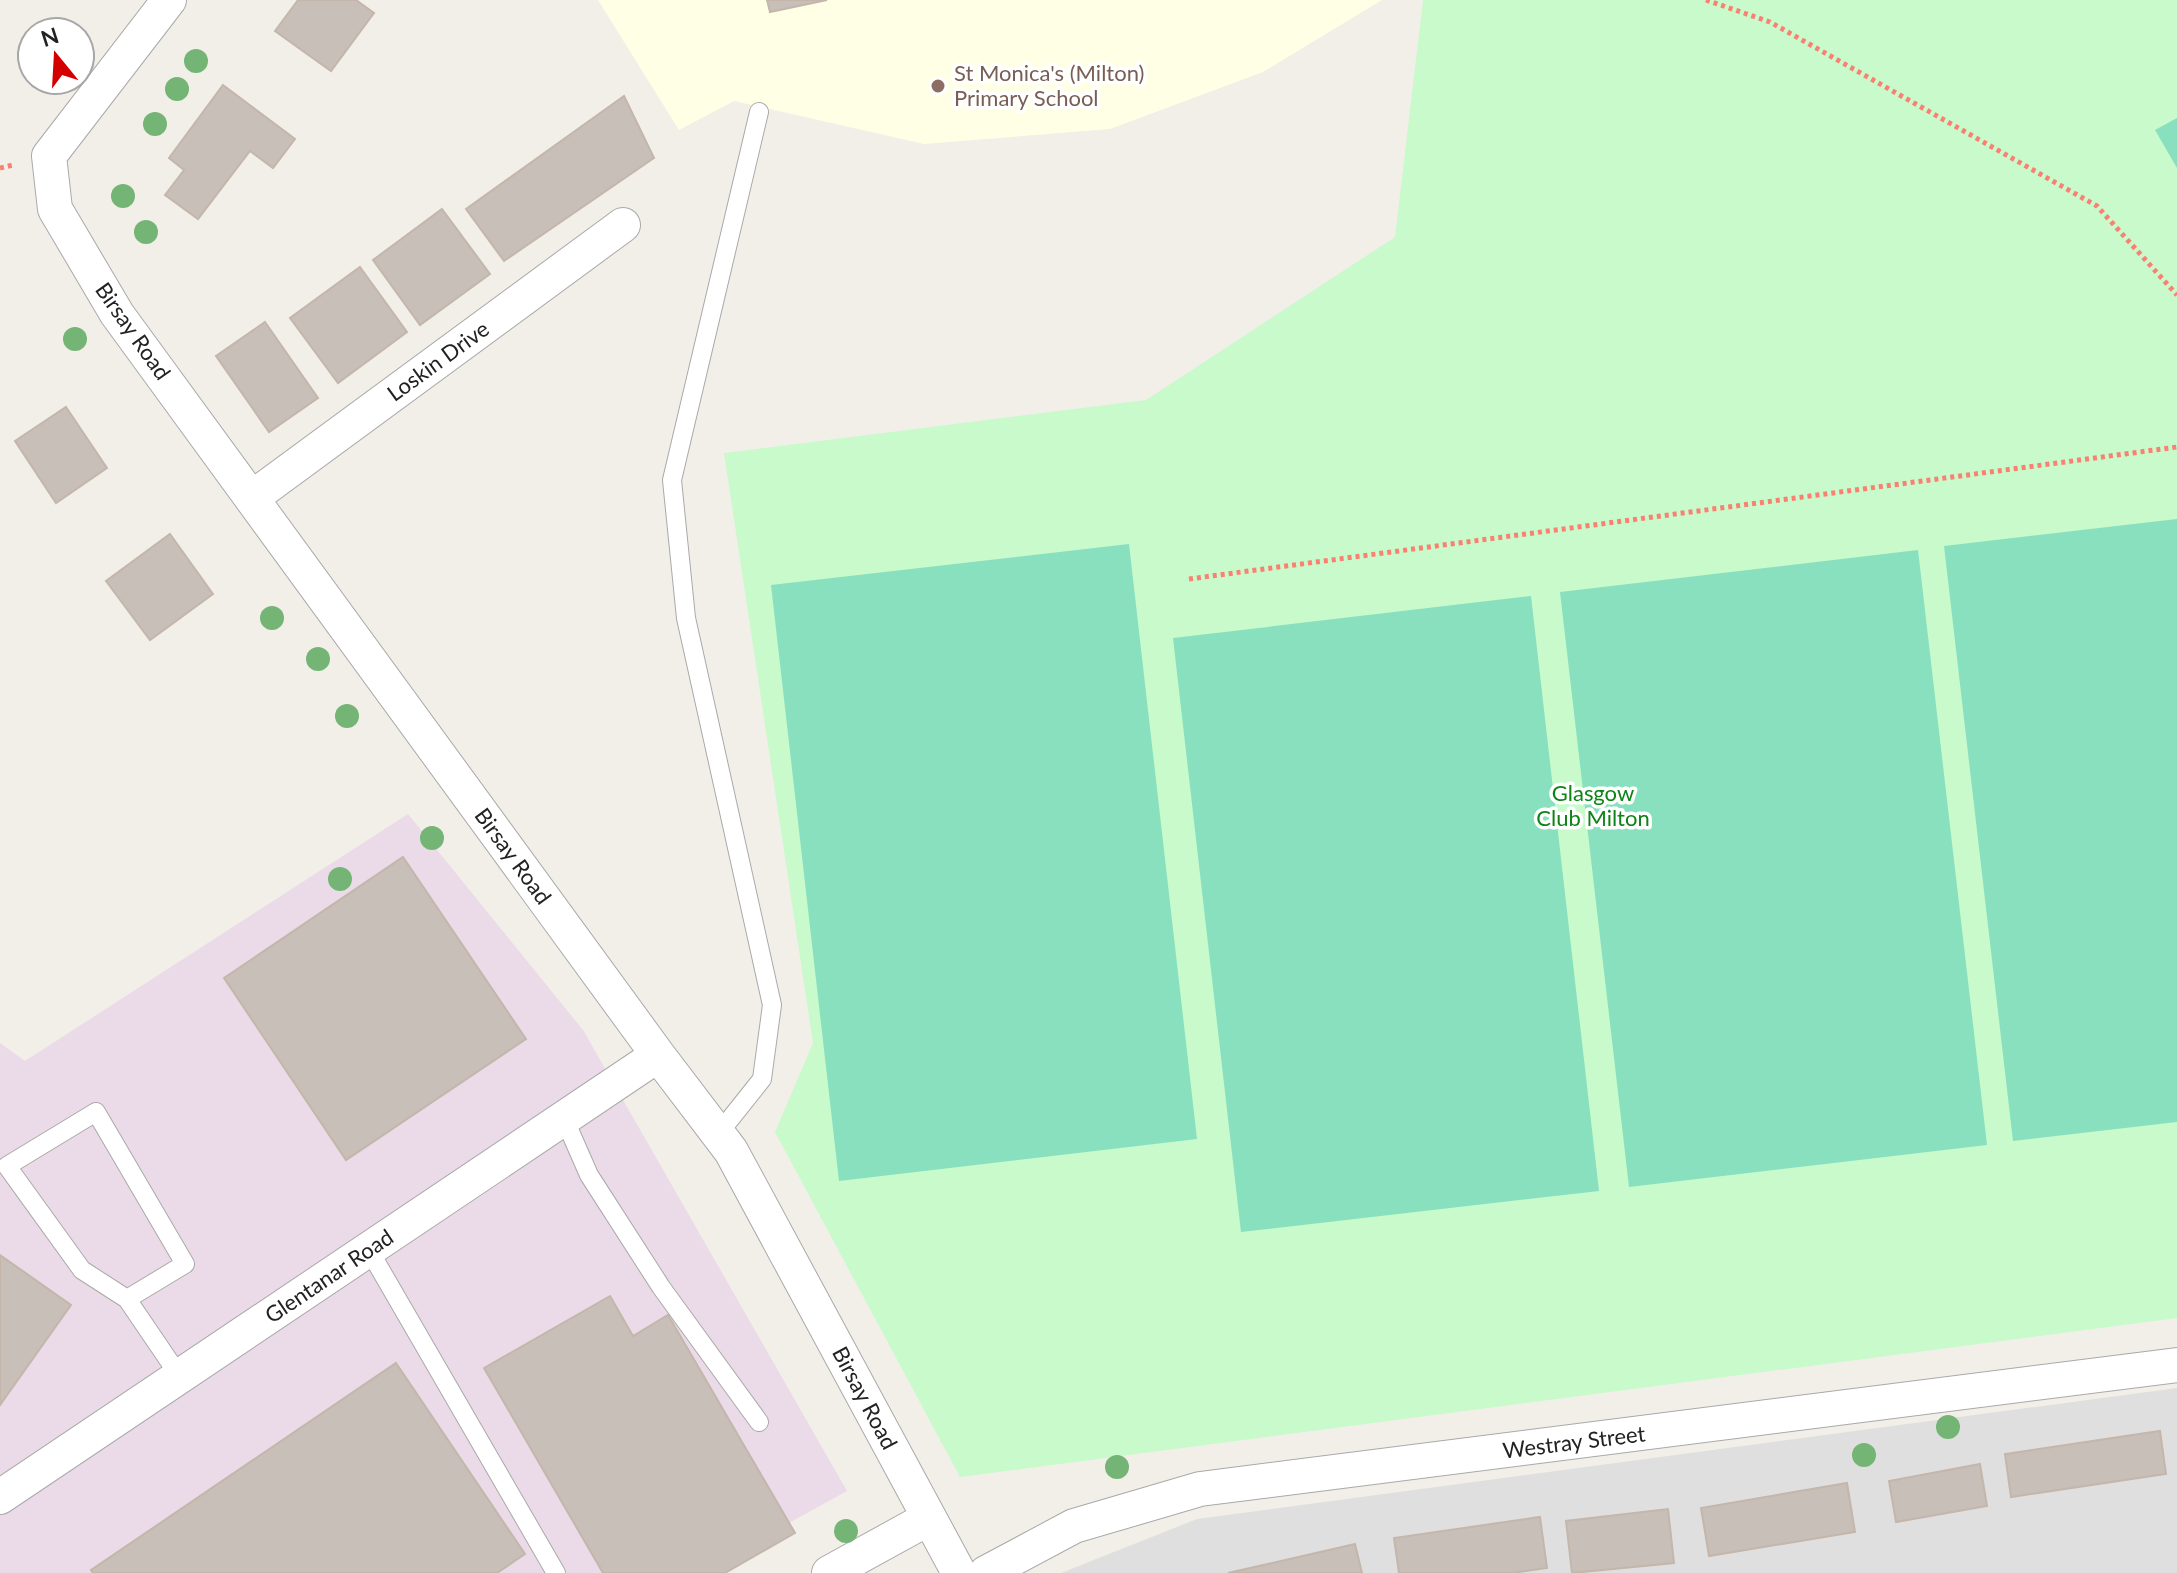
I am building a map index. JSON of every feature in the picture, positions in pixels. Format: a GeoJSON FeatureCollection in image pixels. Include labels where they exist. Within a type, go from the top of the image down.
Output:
{"type":"FeatureCollection","features":[{"type":"Feature","properties":{"kind":"street","name":"Birsay Road"},"geometry":{"type":"LineString","coordinates":[[169,0],[49,156],[55,209],[117,314],[731,1151],[959,1573]]}},
{"type":"Feature","properties":{"kind":"street","name":"Loskin Drive"},"geometry":{"type":"LineString","coordinates":[[253,497],[623,225]]}},
{"type":"Feature","properties":{"kind":"street","name":"Glentanar Road"},"geometry":{"type":"LineString","coordinates":[[0,1497],[658,1055]]}},
{"type":"Feature","properties":{"kind":"street","name":"Westray Street"},"geometry":{"type":"LineString","coordinates":[[986,1573],[1074,1526],[1200,1489],[2177,1365]]}},
{"type":"Feature","properties":{"kind":"street"},"geometry":{"type":"LineString","coordinates":[[829,1573],[929,1518]]}},
{"type":"Feature","properties":{"kind":"lane"},"geometry":{"type":"LineString","coordinates":[[719,1133],[762,1079],[772,1005],[686,618],[672,480],[759,112]]}},
{"type":"Feature","properties":{"kind":"lane"},"geometry":{"type":"LineString","coordinates":[[127,1299],[185,1264],[96,1112],[7,1166],[82,1270],[127,1299],[180,1377]]}},
{"type":"Feature","properties":{"kind":"lane"},"geometry":{"type":"LineString","coordinates":[[564,1118],[589,1175],[653,1275],[759,1422]]}},
{"type":"Feature","properties":{"kind":"lane"},"geometry":{"type":"LineString","coordinates":[[369,1250],[556,1573]]}},
{"type":"Feature","properties":{"kind":"path"},"geometry":{"type":"LineString","coordinates":[[1706,0],[1770,22],[2097,206],[2177,295]]}},
{"type":"Feature","properties":{"kind":"path"},"geometry":{"type":"LineString","coordinates":[[1189,579],[2177,447]]}},
{"type":"Feature","properties":{"kind":"shaded area","name":"St Monica's (Milton) Primary School"},"geometry":{"type":"Polygon","coordinates":[[[598,0],[1382,0],[1263,72],[1110,129],[924,144],[734,101],[679,130],[598,0]]]}},
{"type":"Feature","properties":{"kind":"shaded area"},"geometry":{"type":"Polygon","coordinates":[[[408,814],[583,1030],[847,1491],[698,1573],[0,1573],[0,1043],[25,1061],[408,814]]]}},
{"type":"Feature","properties":{"kind":"shaded area"},"geometry":{"type":"Polygon","coordinates":[[[2177,1388],[2177,1573],[1061,1573],[1197,1519],[2177,1388]]]}},
{"type":"Feature","properties":{"kind":"green space","name":"Glasgow Club Milton"},"geometry":{"type":"Polygon","coordinates":[[[1423,0],[2177,0],[2177,1318],[960,1477],[775,1132],[813,1043],[724,453],[1146,400],[1395,237],[1423,0]]]}},
{"type":"Feature","properties":{"kind":"green space"},"geometry":{"type":"Polygon","coordinates":[[[2177,118],[2177,168],[2155,130],[2177,118]]]}},
{"type":"Feature","properties":{"kind":"green space"},"geometry":{"type":"Polygon","coordinates":[[[2177,519],[2177,1122],[2013,1141],[1944,546],[2177,519]]]}},
{"type":"Feature","properties":{"kind":"green space"},"geometry":{"type":"Polygon","coordinates":[[[1129,544],[1197,1139],[839,1181],[771,585],[1129,544]]]}},
{"type":"Feature","properties":{"kind":"green space"},"geometry":{"type":"Polygon","coordinates":[[[1918,550],[1987,1145],[1629,1187],[1560,592],[1918,550]]]}},
{"type":"Feature","properties":{"kind":"green space"},"geometry":{"type":"Polygon","coordinates":[[[1531,596],[1599,1191],[1241,1232],[1173,638],[1531,596]]]}},
{"type":"Feature","properties":{"kind":"building"},"geometry":{"type":"Polygon","coordinates":[[[298,0],[356,0],[374,13],[331,71],[275,31],[298,0]]]}},
{"type":"Feature","properties":{"kind":"building"},"geometry":{"type":"Polygon","coordinates":[[[767,0],[827,0],[770,12],[767,0]]]}},
{"type":"Feature","properties":{"kind":"building"},"geometry":{"type":"Polygon","coordinates":[[[223,85],[295,139],[273,168],[250,151],[198,219],[165,195],[184,170],[169,158],[223,85]]]}},
{"type":"Feature","properties":{"kind":"building"},"geometry":{"type":"Polygon","coordinates":[[[624,96],[654,158],[504,261],[466,209],[624,96]]]}},
{"type":"Feature","properties":{"kind":"building"},"geometry":{"type":"Polygon","coordinates":[[[442,209],[490,274],[420,325],[373,260],[442,209]]]}},
{"type":"Feature","properties":{"kind":"building"},"geometry":{"type":"Polygon","coordinates":[[[360,267],[407,332],[338,383],[290,318],[360,267]]]}},
{"type":"Feature","properties":{"kind":"building"},"geometry":{"type":"Polygon","coordinates":[[[265,322],[318,398],[269,432],[216,356],[265,322]]]}},
{"type":"Feature","properties":{"kind":"building"},"geometry":{"type":"Polygon","coordinates":[[[66,407],[107,468],[56,503],[15,441],[66,407]]]}},
{"type":"Feature","properties":{"kind":"building"},"geometry":{"type":"Polygon","coordinates":[[[170,534],[213,594],[150,640],[106,581],[170,534]]]}},
{"type":"Feature","properties":{"kind":"building"},"geometry":{"type":"Polygon","coordinates":[[[403,857],[526,1039],[346,1160],[224,978],[403,857]]]}},
{"type":"Feature","properties":{"kind":"building"},"geometry":{"type":"Polygon","coordinates":[[[0,1255],[71,1305],[0,1405],[0,1255]]]}},
{"type":"Feature","properties":{"kind":"building"},"geometry":{"type":"Polygon","coordinates":[[[610,1296],[633,1336],[668,1315],[795,1533],[725,1573],[603,1573],[484,1368],[610,1296]]]}},
{"type":"Feature","properties":{"kind":"building"},"geometry":{"type":"Polygon","coordinates":[[[396,1363],[525,1554],[497,1573],[93,1573],[91,1570],[396,1363]]]}},
{"type":"Feature","properties":{"kind":"building"},"geometry":{"type":"Polygon","coordinates":[[[2160,1431],[2166,1474],[2011,1497],[2005,1454],[2160,1431]]]}},
{"type":"Feature","properties":{"kind":"building"},"geometry":{"type":"Polygon","coordinates":[[[1980,1464],[1987,1506],[1896,1522],[1889,1481],[1980,1464]]]}},
{"type":"Feature","properties":{"kind":"building"},"geometry":{"type":"Polygon","coordinates":[[[1847,1483],[1855,1532],[1709,1556],[1701,1508],[1847,1483]]]}},
{"type":"Feature","properties":{"kind":"building"},"geometry":{"type":"Polygon","coordinates":[[[1668,1509],[1674,1563],[1572,1573],[1566,1521],[1668,1509]]]}},
{"type":"Feature","properties":{"kind":"building"},"geometry":{"type":"Polygon","coordinates":[[[1540,1517],[1547,1568],[1512,1573],[1399,1573],[1394,1538],[1540,1517]]]}},
{"type":"Feature","properties":{"kind":"building"},"geometry":{"type":"Polygon","coordinates":[[[1355,1544],[1362,1573],[1228,1573],[1355,1544]]]}},
{"type":"Feature","properties":{"kind":"place","name":"St Monica's (Milton) Primary School"},"geometry":{"type":"Point","coordinates":[938,86]}}]}
